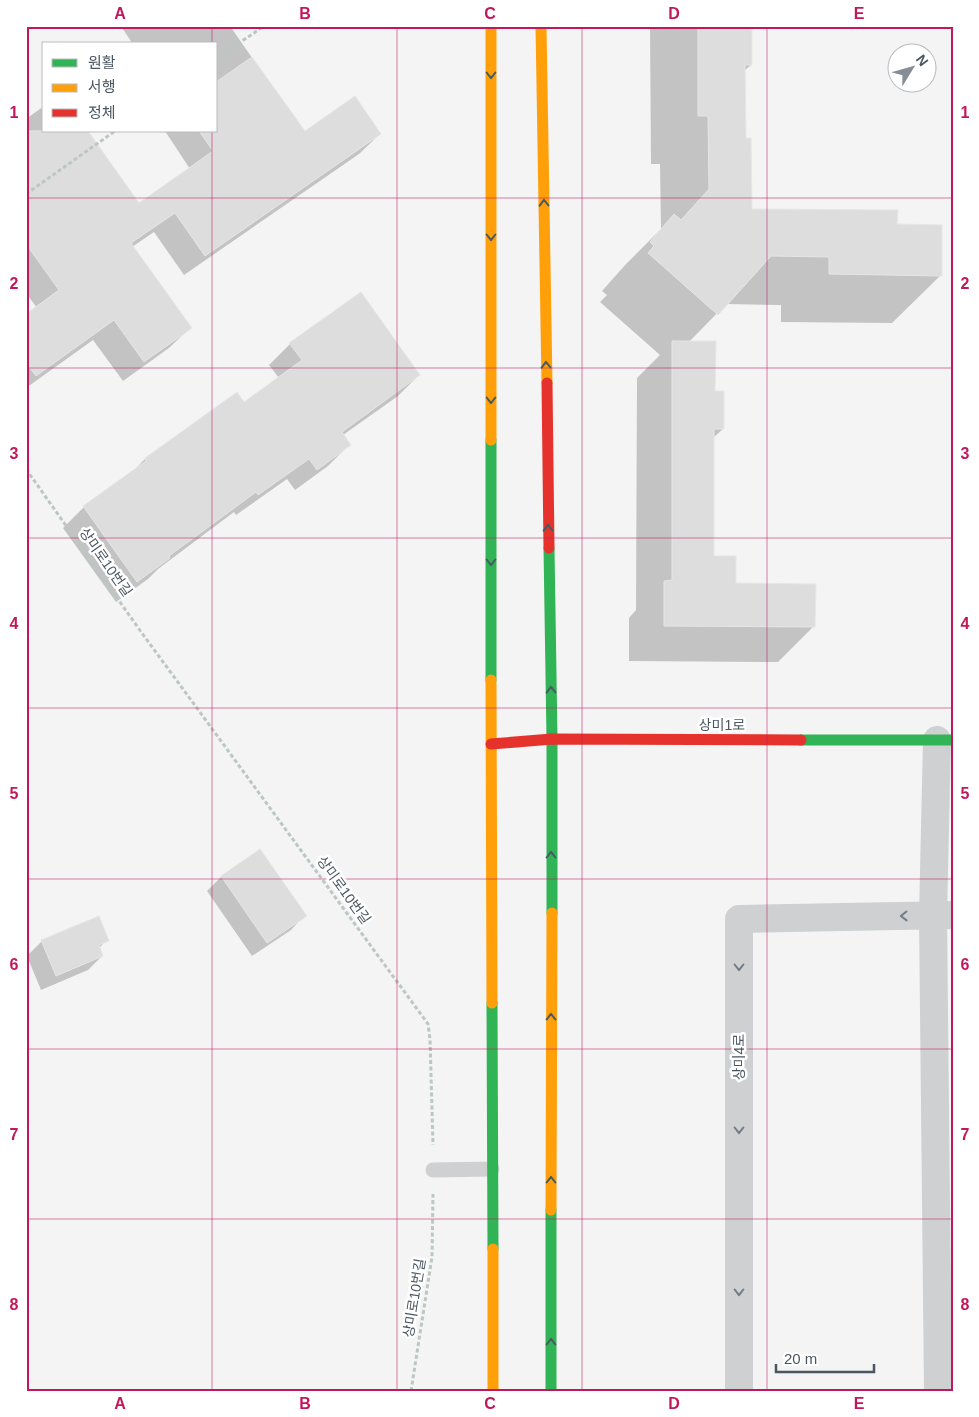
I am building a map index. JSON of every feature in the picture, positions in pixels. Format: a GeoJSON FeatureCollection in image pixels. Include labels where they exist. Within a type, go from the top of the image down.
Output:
{"type":"FeatureCollection","features":[{"type":"Feature","properties":{"kind":"street"},"geometry":{"type":"LineString","coordinates":[[491,26],[493,1391]]}},
{"type":"Feature","properties":{"kind":"street"},"geometry":{"type":"LineString","coordinates":[[541,26],[552,739],[551,1391]]}},
{"type":"Feature","properties":{"kind":"street","name":"상미1로"},"geometry":{"type":"LineString","coordinates":[[491,744],[552,739],[945,740]]}},
{"type":"Feature","properties":{"kind":"street"},"geometry":{"type":"LineString","coordinates":[[938,1391],[945,740]]}},
{"type":"Feature","properties":{"kind":"street","name":"상미4로"},"geometry":{"type":"LineString","coordinates":[[739,1391],[739,918],[943,915]]}},
{"type":"Feature","properties":{"kind":"lane"},"geometry":{"type":"LineString","coordinates":[[433,1170],[492,1169]]}},
{"type":"Feature","properties":{"kind":"path"},"geometry":{"type":"LineString","coordinates":[[218,58],[264,26]]}},
{"type":"Feature","properties":{"kind":"path"},"geometry":{"type":"LineString","coordinates":[[26,194],[114,132]]}},
{"type":"Feature","properties":{"kind":"path","name":"상미로10번길"},"geometry":{"type":"LineString","coordinates":[[26,469],[139,629],[428,1024],[433,1170],[432,1257],[411,1391]]}},
{"type":"Feature","properties":{"kind":"building"},"geometry":{"type":"Polygon","coordinates":[[[698,26],[752,26],[752,65],[745,65],[746,138],[751,138],[752,209],[898,210],[897,224],[942,225],[942,276],[829,274],[829,257],[771,256],[718,315],[648,253],[654,246],[650,242],[674,214],[681,220],[709,189],[708,116],[698,116],[698,26]]]}},
{"type":"Feature","properties":{"kind":"building"},"geometry":{"type":"Polygon","coordinates":[[[252,57],[305,131],[355,96],[381,134],[205,256],[175,213],[131,243],[192,328],[144,362],[114,320],[36,376],[26,363],[26,314],[59,290],[26,244],[26,131],[89,132],[139,203],[213,151],[200,132],[218,132],[218,81],[252,57]]]}},
{"type":"Feature","properties":{"kind":"building"},"geometry":{"type":"Polygon","coordinates":[[[361,292],[420,375],[342,432],[351,445],[317,470],[309,459],[258,495],[256,492],[137,582],[83,506],[146,461],[145,458],[237,392],[244,402],[302,360],[289,343],[361,292]]]}},
{"type":"Feature","properties":{"kind":"building"},"geometry":{"type":"Polygon","coordinates":[[[672,341],[716,341],[715,391],[724,391],[724,429],[714,429],[714,556],[736,556],[736,583],[816,584],[815,627],[664,626],[664,581],[672,580],[672,341]]]}},
{"type":"Feature","properties":{"kind":"building"},"geometry":{"type":"Polygon","coordinates":[[[260,849],[307,916],[267,943],[221,876],[260,849]]]}},
{"type":"Feature","properties":{"kind":"building"},"geometry":{"type":"Polygon","coordinates":[[[99,916],[109,941],[99,945],[103,956],[56,976],[41,940],[99,916]]]}},
{"type":"Feature","properties":{"kind":"traffic: fast"},"geometry":{"type":"LineString","coordinates":[[491,440],[491,680]]}},
{"type":"Feature","properties":{"kind":"traffic: fast"},"geometry":{"type":"LineString","coordinates":[[549,548],[552,913]]}},
{"type":"Feature","properties":{"kind":"traffic: fast"},"geometry":{"type":"LineString","coordinates":[[801,740],[953,740]]}},
{"type":"Feature","properties":{"kind":"traffic: fast"},"geometry":{"type":"LineString","coordinates":[[492,1003],[493,1249]]}},
{"type":"Feature","properties":{"kind":"traffic: fast"},"geometry":{"type":"LineString","coordinates":[[551,1210],[551,1391]]}},
{"type":"Feature","properties":{"kind":"traffic: slow"},"geometry":{"type":"LineString","coordinates":[[491,26],[491,440]]}},
{"type":"Feature","properties":{"kind":"traffic: slow"},"geometry":{"type":"LineString","coordinates":[[541,26],[547,383]]}},
{"type":"Feature","properties":{"kind":"traffic: slow"},"geometry":{"type":"LineString","coordinates":[[491,680],[492,1003]]}},
{"type":"Feature","properties":{"kind":"traffic: slow"},"geometry":{"type":"LineString","coordinates":[[551,1210],[552,913]]}},
{"type":"Feature","properties":{"kind":"traffic: slow"},"geometry":{"type":"LineString","coordinates":[[493,1249],[493,1391]]}},
{"type":"Feature","properties":{"kind":"traffic: jam"},"geometry":{"type":"LineString","coordinates":[[547,383],[549,548]]}},
{"type":"Feature","properties":{"kind":"traffic: jam"},"geometry":{"type":"LineString","coordinates":[[491,744],[552,739],[801,740]]}}]}
